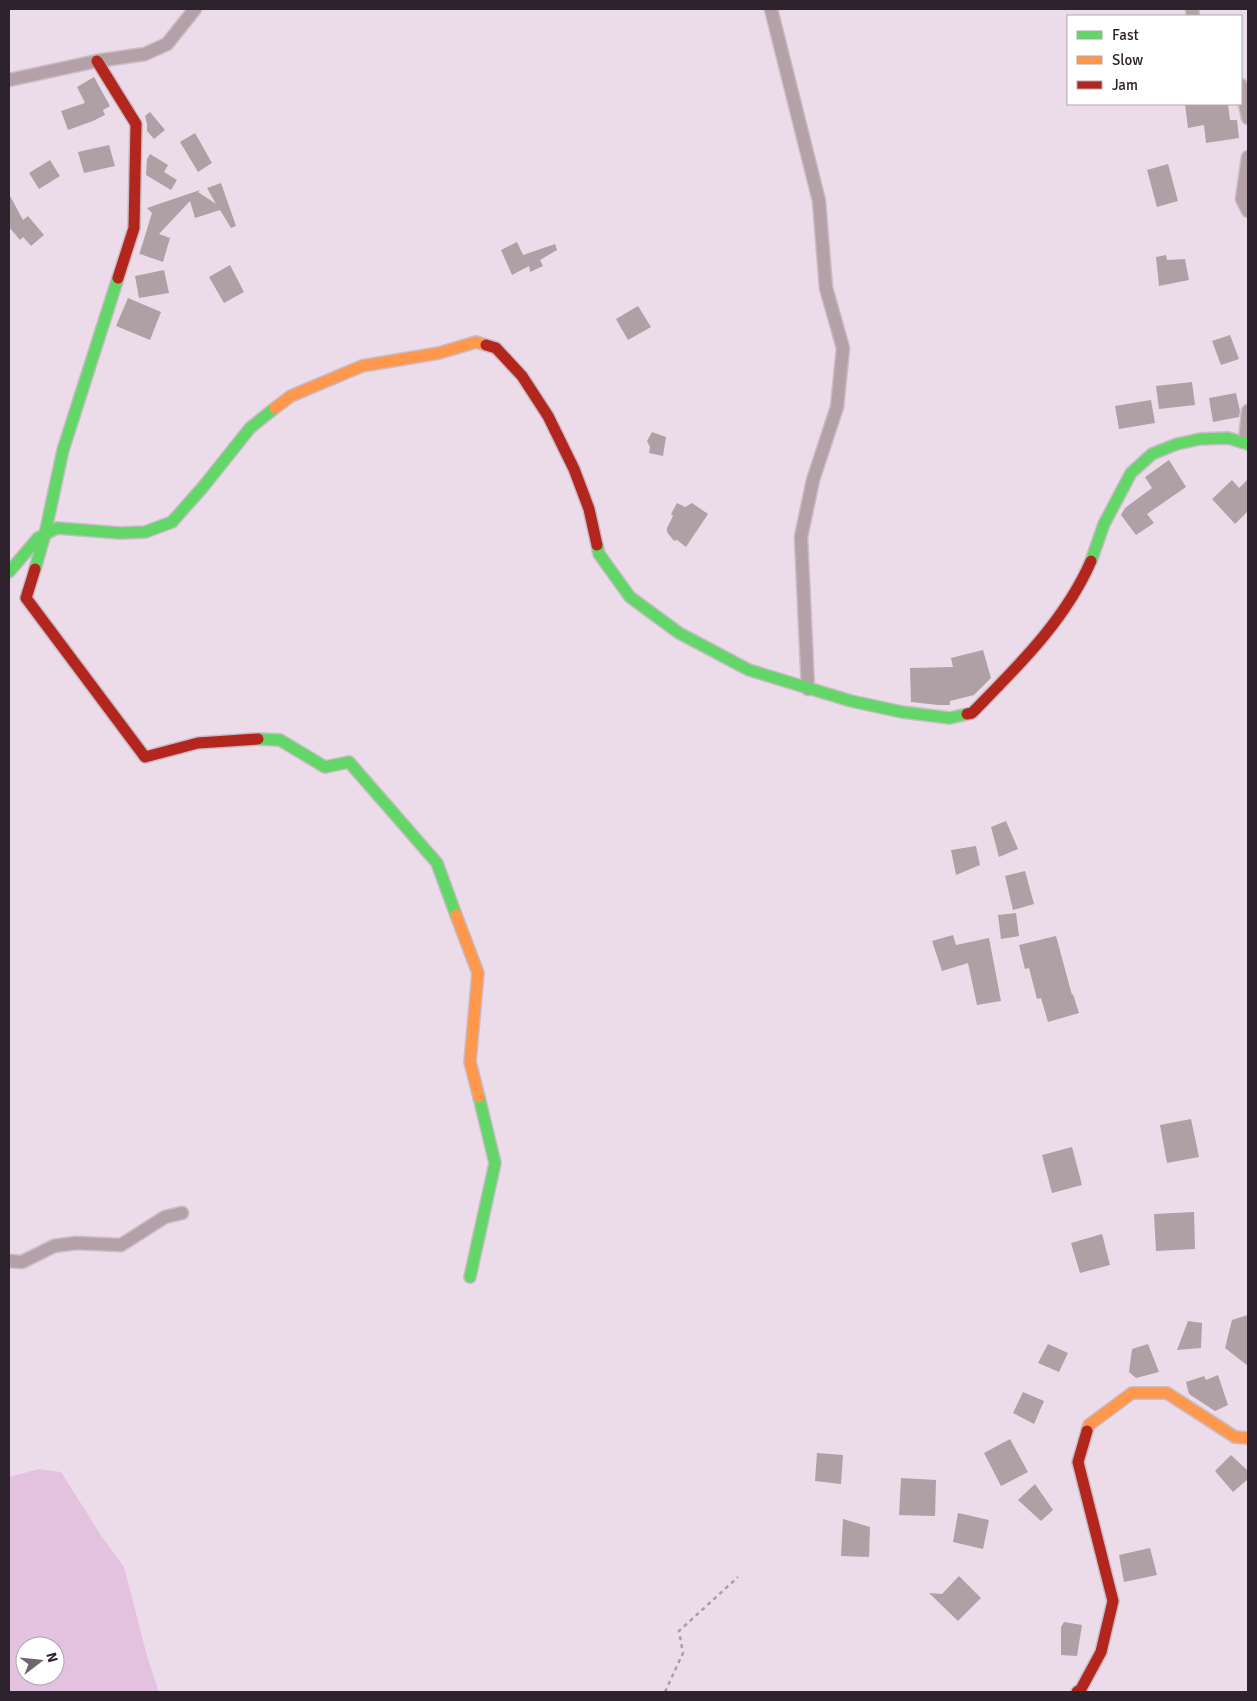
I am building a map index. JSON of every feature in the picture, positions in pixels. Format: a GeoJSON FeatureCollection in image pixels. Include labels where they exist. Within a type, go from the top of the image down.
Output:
{"type":"FeatureCollection","features":[{"type":"Feature","properties":{"kind":"street"},"geometry":{"type":"LineString","coordinates":[[9,80],[96,60],[145,54],[167,44],[195,9]]}},
{"type":"Feature","properties":{"kind":"street"},"geometry":{"type":"LineString","coordinates":[[771,9],[819,202],[826,288],[843,348],[837,407],[813,480],[801,537],[808,689]]}},
{"type":"Feature","properties":{"kind":"street"},"geometry":{"type":"LineString","coordinates":[[96,60],[136,124],[134,228],[62,450],[45,534],[26,598],[145,757],[198,743],[257,739],[280,740],[325,766],[350,762],[437,862],[478,973],[470,1062],[495,1163],[470,1277]]}},
{"type":"Feature","properties":{"kind":"street"},"geometry":{"type":"LineString","coordinates":[[1242,90],[1248,118]]}},
{"type":"Feature","properties":{"kind":"street"},"geometry":{"type":"LineString","coordinates":[[1248,156],[1242,199],[1248,211]]}},
{"type":"Feature","properties":{"kind":"street"},"geometry":{"type":"LineString","coordinates":[[9,572],[38,538],[57,528],[120,533],[144,532],[172,522],[204,487],[250,428],[291,396],[362,366],[439,353],[476,342],[496,348],[522,376],[548,416],[578,477],[589,509],[599,554],[630,597],[678,633],[749,670],[851,701],[902,712],[950,718],[972,713],[1024,660],[1064,610],[1090,563],[1104,524],[1131,473],[1152,454],[1177,444],[1200,438],[1228,438],[1247,443],[1248,411]]}},
{"type":"Feature","properties":{"kind":"street"},"geometry":{"type":"LineString","coordinates":[[9,1261],[22,1262],[54,1246],[76,1243],[121,1245],[165,1217],[182,1213]]}},
{"type":"Feature","properties":{"kind":"street"},"geometry":{"type":"LineString","coordinates":[[1076,1692],[1081,1689],[1101,1652],[1112,1602],[1078,1462],[1089,1425],[1132,1393],[1167,1392],[1235,1437],[1248,1438]]}},
{"type":"Feature","properties":{"kind":"path"},"geometry":{"type":"LineString","coordinates":[[664,1692],[684,1653],[679,1631],[738,1577]]}},
{"type":"Feature","properties":{"kind":"shaded area"},"geometry":{"type":"Polygon","coordinates":[[[39,1469],[61,1472],[102,1537],[124,1567],[147,1656],[159,1692],[9,1692],[9,1477],[39,1469]]]}},
{"type":"Feature","properties":{"kind":"building"},"geometry":{"type":"Polygon","coordinates":[[[94,77],[110,106],[103,110],[105,115],[68,130],[61,111],[85,103],[77,87],[94,77]]]}},
{"type":"Feature","properties":{"kind":"building"},"geometry":{"type":"Polygon","coordinates":[[[1185,105],[1228,105],[1230,120],[1237,120],[1239,138],[1206,143],[1204,125],[1188,128],[1185,105]]]}},
{"type":"Feature","properties":{"kind":"building"},"geometry":{"type":"Polygon","coordinates":[[[150,112],[165,130],[154,139],[147,131],[145,116],[150,112]]]}},
{"type":"Feature","properties":{"kind":"building"},"geometry":{"type":"Polygon","coordinates":[[[195,133],[212,163],[198,172],[180,142],[195,133]]]}},
{"type":"Feature","properties":{"kind":"building"},"geometry":{"type":"Polygon","coordinates":[[[109,145],[115,166],[84,173],[78,152],[109,145]]]}},
{"type":"Feature","properties":{"kind":"building"},"geometry":{"type":"Polygon","coordinates":[[[150,154],[168,165],[164,172],[177,180],[171,190],[146,175],[147,159],[150,154]]]}},
{"type":"Feature","properties":{"kind":"building"},"geometry":{"type":"Polygon","coordinates":[[[50,160],[60,176],[39,189],[29,173],[50,160]]]}},
{"type":"Feature","properties":{"kind":"building"},"geometry":{"type":"Polygon","coordinates":[[[1168,164],[1178,201],[1157,207],[1147,170],[1168,164]]]}},
{"type":"Feature","properties":{"kind":"building"},"geometry":{"type":"Polygon","coordinates":[[[221,183],[236,226],[231,228],[220,210],[195,218],[190,201],[159,234],[170,238],[163,262],[139,255],[152,213],[147,208],[200,190],[198,192],[216,204],[207,188],[221,183]]]}},
{"type":"Feature","properties":{"kind":"building"},"geometry":{"type":"Polygon","coordinates":[[[9,194],[23,220],[28,216],[44,235],[31,246],[23,237],[20,240],[9,227],[9,194]]]}},
{"type":"Feature","properties":{"kind":"building"},"geometry":{"type":"Polygon","coordinates":[[[517,242],[523,255],[555,244],[557,250],[540,260],[543,266],[530,272],[529,266],[512,275],[501,250],[517,242]]]}},
{"type":"Feature","properties":{"kind":"building"},"geometry":{"type":"Polygon","coordinates":[[[1166,255],[1167,260],[1185,259],[1189,280],[1159,286],[1156,257],[1166,255]]]}},
{"type":"Feature","properties":{"kind":"building"},"geometry":{"type":"Polygon","coordinates":[[[230,265],[244,292],[224,303],[209,277],[230,265]]]}},
{"type":"Feature","properties":{"kind":"building"},"geometry":{"type":"Polygon","coordinates":[[[164,270],[169,293],[139,298],[135,276],[164,270]]]}},
{"type":"Feature","properties":{"kind":"building"},"geometry":{"type":"Polygon","coordinates":[[[128,298],[161,312],[150,340],[116,326],[128,298]]]}},
{"type":"Feature","properties":{"kind":"building"},"geometry":{"type":"Polygon","coordinates":[[[638,306],[651,327],[628,340],[616,319],[638,306]]]}},
{"type":"Feature","properties":{"kind":"building"},"geometry":{"type":"Polygon","coordinates":[[[1230,335],[1239,359],[1221,365],[1212,341],[1230,335]]]}},
{"type":"Feature","properties":{"kind":"building"},"geometry":{"type":"Polygon","coordinates":[[[1192,382],[1195,405],[1159,409],[1156,386],[1192,382]]]}},
{"type":"Feature","properties":{"kind":"building"},"geometry":{"type":"Polygon","coordinates":[[[1236,393],[1240,411],[1239,417],[1213,422],[1209,398],[1236,393]]]}},
{"type":"Feature","properties":{"kind":"building"},"geometry":{"type":"Polygon","coordinates":[[[1151,400],[1155,423],[1119,429],[1115,406],[1151,400]]]}},
{"type":"Feature","properties":{"kind":"building"},"geometry":{"type":"Polygon","coordinates":[[[652,432],[666,437],[663,456],[649,453],[650,447],[647,441],[652,432]]]}},
{"type":"Feature","properties":{"kind":"building"},"geometry":{"type":"Polygon","coordinates":[[[1169,460],[1186,487],[1147,514],[1154,523],[1136,535],[1121,515],[1125,508],[1152,488],[1145,477],[1169,460]]]}},
{"type":"Feature","properties":{"kind":"building"},"geometry":{"type":"Polygon","coordinates":[[[1248,479],[1248,511],[1235,524],[1212,499],[1232,480],[1239,488],[1248,479]]]}},
{"type":"Feature","properties":{"kind":"building"},"geometry":{"type":"Polygon","coordinates":[[[677,503],[685,507],[692,503],[708,514],[686,547],[677,540],[674,541],[667,532],[673,516],[671,514],[677,503]]]}},
{"type":"Feature","properties":{"kind":"building"},"geometry":{"type":"Polygon","coordinates":[[[983,650],[991,678],[974,695],[950,701],[950,705],[911,702],[910,668],[953,667],[951,658],[983,650]]]}},
{"type":"Feature","properties":{"kind":"building"},"geometry":{"type":"Polygon","coordinates":[[[1006,821],[1018,849],[999,857],[991,827],[1006,821]]]}},
{"type":"Feature","properties":{"kind":"building"},"geometry":{"type":"Polygon","coordinates":[[[976,846],[980,865],[956,875],[951,850],[976,846]]]}},
{"type":"Feature","properties":{"kind":"building"},"geometry":{"type":"Polygon","coordinates":[[[1025,871],[1034,904],[1013,910],[1005,876],[1025,871]]]}},
{"type":"Feature","properties":{"kind":"building"},"geometry":{"type":"Polygon","coordinates":[[[1016,913],[1019,936],[1001,939],[998,915],[1016,913]]]}},
{"type":"Feature","properties":{"kind":"building"},"geometry":{"type":"Polygon","coordinates":[[[953,935],[956,945],[989,938],[1001,1001],[977,1005],[968,963],[942,971],[932,941],[953,935]]]}},
{"type":"Feature","properties":{"kind":"building"},"geometry":{"type":"Polygon","coordinates":[[[1056,936],[1072,995],[1079,1013],[1048,1022],[1041,998],[1037,999],[1029,968],[1025,969],[1019,945],[1056,936]]]}},
{"type":"Feature","properties":{"kind":"building"},"geometry":{"type":"Polygon","coordinates":[[[1191,1119],[1199,1157],[1167,1163],[1160,1125],[1191,1119]]]}},
{"type":"Feature","properties":{"kind":"building"},"geometry":{"type":"Polygon","coordinates":[[[1072,1147],[1082,1185],[1052,1193],[1042,1155],[1072,1147]]]}},
{"type":"Feature","properties":{"kind":"building"},"geometry":{"type":"Polygon","coordinates":[[[1194,1212],[1195,1249],[1156,1251],[1154,1214],[1194,1212]]]}},
{"type":"Feature","properties":{"kind":"building"},"geometry":{"type":"Polygon","coordinates":[[[1102,1234],[1110,1265],[1080,1273],[1071,1243],[1102,1234]]]}},
{"type":"Feature","properties":{"kind":"building"},"geometry":{"type":"Polygon","coordinates":[[[1248,1315],[1248,1366],[1225,1348],[1232,1320],[1248,1315]]]}},
{"type":"Feature","properties":{"kind":"building"},"geometry":{"type":"Polygon","coordinates":[[[1188,1321],[1202,1323],[1201,1348],[1177,1350],[1188,1321]]]}},
{"type":"Feature","properties":{"kind":"building"},"geometry":{"type":"Polygon","coordinates":[[[1048,1344],[1068,1353],[1059,1372],[1038,1363],[1048,1344]]]}},
{"type":"Feature","properties":{"kind":"building"},"geometry":{"type":"Polygon","coordinates":[[[1148,1344],[1159,1372],[1136,1378],[1129,1372],[1132,1349],[1148,1344]]]}},
{"type":"Feature","properties":{"kind":"building"},"geometry":{"type":"Polygon","coordinates":[[[1218,1375],[1228,1405],[1215,1411],[1189,1394],[1186,1382],[1204,1376],[1206,1380],[1218,1375]]]}},
{"type":"Feature","properties":{"kind":"building"},"geometry":{"type":"Polygon","coordinates":[[[1023,1392],[1044,1401],[1034,1424],[1013,1413],[1023,1392]]]}},
{"type":"Feature","properties":{"kind":"building"},"geometry":{"type":"Polygon","coordinates":[[[1010,1439],[1028,1472],[1001,1486],[984,1453],[1010,1439]]]}},
{"type":"Feature","properties":{"kind":"building"},"geometry":{"type":"Polygon","coordinates":[[[817,1453],[843,1455],[841,1484],[815,1481],[817,1453]]]}},
{"type":"Feature","properties":{"kind":"building"},"geometry":{"type":"Polygon","coordinates":[[[1231,1455],[1248,1471],[1248,1479],[1233,1492],[1215,1471],[1231,1455]]]}},
{"type":"Feature","properties":{"kind":"building"},"geometry":{"type":"Polygon","coordinates":[[[901,1478],[936,1480],[935,1516],[899,1515],[901,1478]]]}},
{"type":"Feature","properties":{"kind":"building"},"geometry":{"type":"Polygon","coordinates":[[[1035,1484],[1053,1510],[1041,1521],[1018,1500],[1035,1484]]]}},
{"type":"Feature","properties":{"kind":"building"},"geometry":{"type":"Polygon","coordinates":[[[958,1513],[989,1520],[983,1549],[953,1542],[958,1513]]]}},
{"type":"Feature","properties":{"kind":"building"},"geometry":{"type":"Polygon","coordinates":[[[843,1519],[870,1527],[869,1557],[841,1556],[843,1519]]]}},
{"type":"Feature","properties":{"kind":"building"},"geometry":{"type":"Polygon","coordinates":[[[1150,1548],[1157,1575],[1124,1582],[1119,1555],[1150,1548]]]}},
{"type":"Feature","properties":{"kind":"building"},"geometry":{"type":"Polygon","coordinates":[[[959,1576],[981,1598],[958,1621],[929,1593],[942,1594],[959,1576]]]}},
{"type":"Feature","properties":{"kind":"building"},"geometry":{"type":"Polygon","coordinates":[[[1064,1622],[1082,1625],[1077,1656],[1061,1655],[1061,1627],[1064,1622]]]}},
{"type":"Feature","properties":{"kind":"traffic: fast"},"geometry":{"type":"LineString","coordinates":[[35,569],[45,534],[63,450],[118,278]]}},
{"type":"Feature","properties":{"kind":"traffic: fast"},"geometry":{"type":"LineString","coordinates":[[9,572],[38,538],[57,528],[120,533],[145,532],[172,522],[203,487],[250,428],[275,408]]}},
{"type":"Feature","properties":{"kind":"traffic: fast"},"geometry":{"type":"LineString","coordinates":[[1091,561],[1104,524],[1131,473],[1152,454],[1177,444],[1200,439],[1228,438],[1248,444]]}},
{"type":"Feature","properties":{"kind":"traffic: fast"},"geometry":{"type":"LineString","coordinates":[[597,545],[599,554],[630,597],[679,633],[749,670],[851,701],[902,712],[950,718],[967,714]]}},
{"type":"Feature","properties":{"kind":"traffic: fast"},"geometry":{"type":"LineString","coordinates":[[258,739],[280,740],[325,767],[349,762],[437,863],[456,915]]}},
{"type":"Feature","properties":{"kind":"traffic: fast"},"geometry":{"type":"LineString","coordinates":[[470,1277],[495,1163],[479,1097]]}},
{"type":"Feature","properties":{"kind":"traffic: slow"},"geometry":{"type":"LineString","coordinates":[[275,408],[291,396],[362,366],[439,353],[476,342],[486,345]]}},
{"type":"Feature","properties":{"kind":"traffic: slow"},"geometry":{"type":"LineString","coordinates":[[456,915],[478,973],[470,1062],[479,1097]]}},
{"type":"Feature","properties":{"kind":"traffic: slow"},"geometry":{"type":"LineString","coordinates":[[1087,1431],[1089,1425],[1132,1393],[1167,1393],[1235,1437],[1248,1438]]}},
{"type":"Feature","properties":{"kind":"traffic: jam"},"geometry":{"type":"LineString","coordinates":[[97,61],[136,124],[134,228],[118,278]]}},
{"type":"Feature","properties":{"kind":"traffic: jam"},"geometry":{"type":"LineString","coordinates":[[486,345],[496,348],[522,376],[548,416],[574,469],[589,509],[597,545]]}},
{"type":"Feature","properties":{"kind":"traffic: jam"},"geometry":{"type":"LineString","coordinates":[[967,714],[972,713],[1039,642],[1068,604],[1091,561]]}},
{"type":"Feature","properties":{"kind":"traffic: jam"},"geometry":{"type":"LineString","coordinates":[[35,569],[26,598],[145,757],[198,743],[258,739]]}},
{"type":"Feature","properties":{"kind":"traffic: jam"},"geometry":{"type":"LineString","coordinates":[[1077,1692],[1081,1689],[1101,1652],[1113,1601],[1078,1462],[1087,1431]]}}]}
